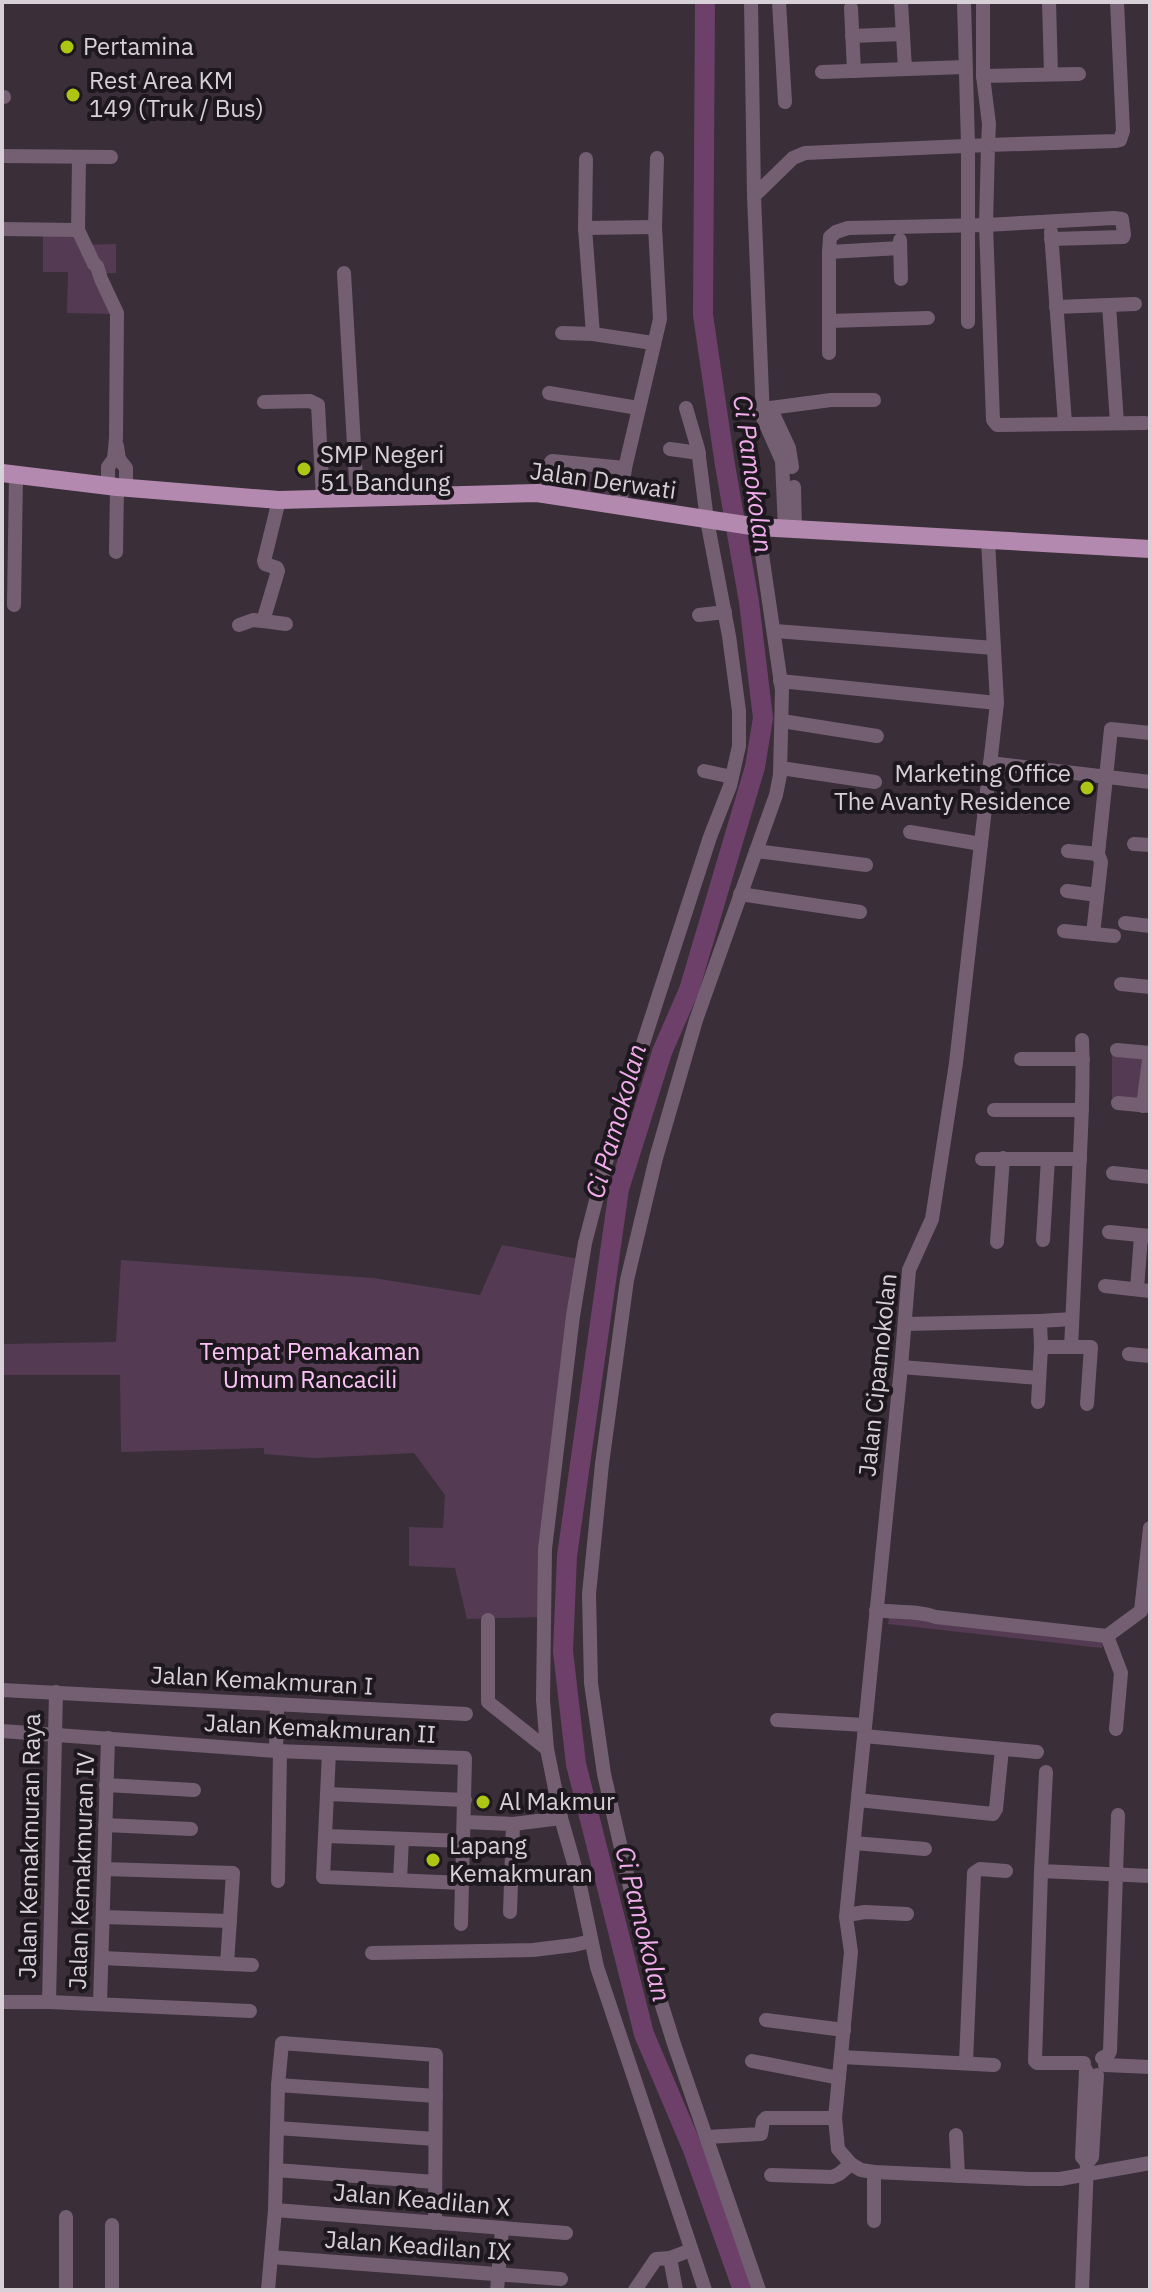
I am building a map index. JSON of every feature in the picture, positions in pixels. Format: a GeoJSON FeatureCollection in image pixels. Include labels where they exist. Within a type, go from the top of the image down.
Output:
{"type":"FeatureCollection","features":[{"type":"Feature","properties":{"kind":"main road","name":"Jalan Derwati"},"geometry":{"type":"LineString","coordinates":[[9,474],[117,487],[279,500],[546,494],[790,530],[1150,549]]}},
{"type":"Feature","properties":{"kind":"street"},"geometry":{"type":"LineString","coordinates":[[751,2],[762,409]]}},
{"type":"Feature","properties":{"kind":"street"},"geometry":{"type":"LineString","coordinates":[[779,2],[785,102]]}},
{"type":"Feature","properties":{"kind":"street"},"geometry":{"type":"LineString","coordinates":[[901,2],[905,69]]}},
{"type":"Feature","properties":{"kind":"street"},"geometry":{"type":"LineString","coordinates":[[964,2],[965,67],[978,145],[986,225],[993,422],[997,425],[1145,423]]}},
{"type":"Feature","properties":{"kind":"street"},"geometry":{"type":"LineString","coordinates":[[968,322],[967,225],[978,145],[989,124],[983,76],[983,2]]}},
{"type":"Feature","properties":{"kind":"street"},"geometry":{"type":"LineString","coordinates":[[1049,2],[1051,74]]}},
{"type":"Feature","properties":{"kind":"street"},"geometry":{"type":"LineString","coordinates":[[754,196],[793,158],[805,153],[1120,140],[1123,131],[1117,2]]}},
{"type":"Feature","properties":{"kind":"street"},"geometry":{"type":"LineString","coordinates":[[851,8],[854,71]]}},
{"type":"Feature","properties":{"kind":"street"},"geometry":{"type":"LineString","coordinates":[[852,36],[903,34]]}},
{"type":"Feature","properties":{"kind":"street"},"geometry":{"type":"LineString","coordinates":[[822,72],[965,67]]}},
{"type":"Feature","properties":{"kind":"street"},"geometry":{"type":"LineString","coordinates":[[983,76],[1079,74]]}},
{"type":"Feature","properties":{"kind":"street"},"geometry":{"type":"LineString","coordinates":[[2,156],[111,157]]}},
{"type":"Feature","properties":{"kind":"street"},"geometry":{"type":"LineString","coordinates":[[79,157],[78,230],[117,313],[116,438],[119,459],[126,468],[117,487],[116,552]]}},
{"type":"Feature","properties":{"kind":"street"},"geometry":{"type":"LineString","coordinates":[[620,505],[625,468],[660,319],[655,227],[657,158]]}},
{"type":"Feature","properties":{"kind":"street"},"geometry":{"type":"LineString","coordinates":[[586,159],[585,228],[593,334]]}},
{"type":"Feature","properties":{"kind":"street"},"geometry":{"type":"LineString","coordinates":[[829,353],[829,240],[836,232],[848,228],[1114,218],[1122,219],[1124,223],[1123,237],[1051,239]]}},
{"type":"Feature","properties":{"kind":"street"},"geometry":{"type":"LineString","coordinates":[[1050,222],[1065,423]]}},
{"type":"Feature","properties":{"kind":"street"},"geometry":{"type":"LineString","coordinates":[[585,228],[655,227]]}},
{"type":"Feature","properties":{"kind":"street"},"geometry":{"type":"LineString","coordinates":[[900,227],[901,279]]}},
{"type":"Feature","properties":{"kind":"street"},"geometry":{"type":"LineString","coordinates":[[2,229],[78,230]]}},
{"type":"Feature","properties":{"kind":"street"},"geometry":{"type":"LineString","coordinates":[[829,252],[900,248]]}},
{"type":"Feature","properties":{"kind":"street"},"geometry":{"type":"LineString","coordinates":[[344,273],[357,497]]}},
{"type":"Feature","properties":{"kind":"street"},"geometry":{"type":"LineString","coordinates":[[1056,307],[1135,304]]}},
{"type":"Feature","properties":{"kind":"street"},"geometry":{"type":"LineString","coordinates":[[1109,305],[1117,423]]}},
{"type":"Feature","properties":{"kind":"street"},"geometry":{"type":"LineString","coordinates":[[829,321],[928,318]]}},
{"type":"Feature","properties":{"kind":"street"},"geometry":{"type":"LineString","coordinates":[[562,333],[653,343]]}},
{"type":"Feature","properties":{"kind":"street"},"geometry":{"type":"LineString","coordinates":[[549,393],[638,408]]}},
{"type":"Feature","properties":{"kind":"street"},"geometry":{"type":"LineString","coordinates":[[762,409],[831,400],[874,400]]}},
{"type":"Feature","properties":{"kind":"street"},"geometry":{"type":"LineString","coordinates":[[264,402],[310,401],[318,405],[323,499]]}},
{"type":"Feature","properties":{"kind":"street"},"geometry":{"type":"LineString","coordinates":[[686,408],[699,453],[725,612],[739,711],[739,746],[732,777],[612,1139],[585,1243],[571,1331],[545,1549],[543,1700],[556,1819],[579,1881],[605,1994],[705,2290]]}},
{"type":"Feature","properties":{"kind":"street"},"geometry":{"type":"LineString","coordinates":[[762,409],[774,416],[789,448],[793,477],[790,530]]}},
{"type":"Feature","properties":{"kind":"street"},"geometry":{"type":"LineString","coordinates":[[670,449],[699,453]]}},
{"type":"Feature","properties":{"kind":"street"},"geometry":{"type":"LineString","coordinates":[[546,494],[552,461],[625,468]]}},
{"type":"Feature","properties":{"kind":"street"},"geometry":{"type":"LineString","coordinates":[[9,474],[14,605]]}},
{"type":"Feature","properties":{"kind":"street"},"geometry":{"type":"LineString","coordinates":[[263,621],[278,571],[264,561],[279,500]]}},
{"type":"Feature","properties":{"kind":"street"},"geometry":{"type":"LineString","coordinates":[[754,526],[775,631],[782,721],[781,768],[776,795],[696,1020],[656,1158],[627,1280],[602,1464],[589,1594],[591,1683],[604,1774],[644,1948],[759,2290]]}},
{"type":"Feature","properties":{"kind":"street","name":"Jalan Cipamokolan"},"geometry":{"type":"LineString","coordinates":[[851,2164],[838,2149],[835,2118],[851,1952],[847,1915],[876,1610],[906,1367],[910,1324],[909,1270],[932,1219],[956,1063],[997,703],[995,541]]}},
{"type":"Feature","properties":{"kind":"street"},"geometry":{"type":"LineString","coordinates":[[699,615],[725,612]]}},
{"type":"Feature","properties":{"kind":"street"},"geometry":{"type":"LineString","coordinates":[[239,625],[253,620],[286,624]]}},
{"type":"Feature","properties":{"kind":"street"},"geometry":{"type":"LineString","coordinates":[[775,631],[994,648]]}},
{"type":"Feature","properties":{"kind":"street"},"geometry":{"type":"LineString","coordinates":[[780,681],[997,703]]}},
{"type":"Feature","properties":{"kind":"street"},"geometry":{"type":"LineString","coordinates":[[782,721],[877,736]]}},
{"type":"Feature","properties":{"kind":"street"},"geometry":{"type":"LineString","coordinates":[[1093,934],[1111,729],[1150,733]]}},
{"type":"Feature","properties":{"kind":"street"},"geometry":{"type":"LineString","coordinates":[[990,763],[1150,782]]}},
{"type":"Feature","properties":{"kind":"street"},"geometry":{"type":"LineString","coordinates":[[781,768],[875,782]]}},
{"type":"Feature","properties":{"kind":"street"},"geometry":{"type":"LineString","coordinates":[[704,771],[732,777]]}},
{"type":"Feature","properties":{"kind":"street"},"geometry":{"type":"LineString","coordinates":[[910,832],[981,844]]}},
{"type":"Feature","properties":{"kind":"street"},"geometry":{"type":"LineString","coordinates":[[1134,844],[1150,845]]}},
{"type":"Feature","properties":{"kind":"street"},"geometry":{"type":"LineString","coordinates":[[756,851],[866,865]]}},
{"type":"Feature","properties":{"kind":"street"},"geometry":{"type":"LineString","coordinates":[[1068,851],[1098,854]]}},
{"type":"Feature","properties":{"kind":"street"},"geometry":{"type":"LineString","coordinates":[[1067,891],[1097,895]]}},
{"type":"Feature","properties":{"kind":"street"},"geometry":{"type":"LineString","coordinates":[[740,894],[860,912]]}},
{"type":"Feature","properties":{"kind":"street"},"geometry":{"type":"LineString","coordinates":[[1125,923],[1150,926]]}},
{"type":"Feature","properties":{"kind":"street"},"geometry":{"type":"LineString","coordinates":[[1064,931],[1114,936]]}},
{"type":"Feature","properties":{"kind":"street"},"geometry":{"type":"LineString","coordinates":[[1121,984],[1150,987]]}},
{"type":"Feature","properties":{"kind":"street"},"geometry":{"type":"LineString","coordinates":[[1071,1347],[1082,1110],[1082,1040]]}},
{"type":"Feature","properties":{"kind":"street"},"geometry":{"type":"LineString","coordinates":[[1117,1050],[1150,1053],[1146,1106],[1118,1103]]}},
{"type":"Feature","properties":{"kind":"street"},"geometry":{"type":"LineString","coordinates":[[1021,1059],[1083,1059]]}},
{"type":"Feature","properties":{"kind":"street"},"geometry":{"type":"LineString","coordinates":[[994,1110],[1082,1110]]}},
{"type":"Feature","properties":{"kind":"street"},"geometry":{"type":"LineString","coordinates":[[997,1242],[1003,1158]]}},
{"type":"Feature","properties":{"kind":"street"},"geometry":{"type":"LineString","coordinates":[[982,1159],[1080,1159]]}},
{"type":"Feature","properties":{"kind":"street"},"geometry":{"type":"LineString","coordinates":[[1043,1240],[1048,1159]]}},
{"type":"Feature","properties":{"kind":"street"},"geometry":{"type":"LineString","coordinates":[[1113,1173],[1150,1177]]}},
{"type":"Feature","properties":{"kind":"street"},"geometry":{"type":"LineString","coordinates":[[1105,1286],[1143,1290],[1146,1236],[1109,1232]]}},
{"type":"Feature","properties":{"kind":"street"},"geometry":{"type":"LineString","coordinates":[[910,1324],[1072,1319]]}},
{"type":"Feature","properties":{"kind":"street"},"geometry":{"type":"LineString","coordinates":[[1038,1402],[1040,1321]]}},
{"type":"Feature","properties":{"kind":"street"},"geometry":{"type":"LineString","coordinates":[[1041,1347],[1091,1347],[1087,1404]]}},
{"type":"Feature","properties":{"kind":"street"},"geometry":{"type":"LineString","coordinates":[[1129,1354],[1150,1356]]}},
{"type":"Feature","properties":{"kind":"street"},"geometry":{"type":"LineString","coordinates":[[906,1367],[1039,1378]]}},
{"type":"Feature","properties":{"kind":"street"},"geometry":{"type":"LineString","coordinates":[[876,1610],[1107,1636],[1141,1611],[1150,1528]]}},
{"type":"Feature","properties":{"kind":"street"},"geometry":{"type":"LineString","coordinates":[[488,1620],[488,1702],[547,1749]]}},
{"type":"Feature","properties":{"kind":"street"},"geometry":{"type":"LineString","coordinates":[[1107,1636],[1121,1673],[1116,1729]]}},
{"type":"Feature","properties":{"kind":"street","name":"Jalan Kemakmuran I"},"geometry":{"type":"LineString","coordinates":[[2,1690],[466,1714]]}},
{"type":"Feature","properties":{"kind":"street","name":"Jalan Kemakmuran Raya"},"geometry":{"type":"LineString","coordinates":[[49,2002],[56,1692]]}},
{"type":"Feature","properties":{"kind":"street"},"geometry":{"type":"LineString","coordinates":[[277,1705],[278,1881]]}},
{"type":"Feature","properties":{"kind":"street"},"geometry":{"type":"LineString","coordinates":[[777,1720],[1037,1752]]}},
{"type":"Feature","properties":{"kind":"street","name":"Jalan Kemakmuran II"},"geometry":{"type":"LineString","coordinates":[[2,1731],[278,1751],[465,1758],[461,1924]]}},
{"type":"Feature","properties":{"kind":"street","name":"Jalan Kemakmuran IV"},"geometry":{"type":"LineString","coordinates":[[100,2004],[108,1738]]}},
{"type":"Feature","properties":{"kind":"street"},"geometry":{"type":"LineString","coordinates":[[858,1800],[993,1814],[1002,1749]]}},
{"type":"Feature","properties":{"kind":"street"},"geometry":{"type":"LineString","coordinates":[[329,1753],[323,1877],[463,1883]]}},
{"type":"Feature","properties":{"kind":"street"},"geometry":{"type":"LineString","coordinates":[[1046,1772],[1035,2061],[1150,2067]]}},
{"type":"Feature","properties":{"kind":"street"},"geometry":{"type":"LineString","coordinates":[[106,1785],[194,1790]]}},
{"type":"Feature","properties":{"kind":"street"},"geometry":{"type":"LineString","coordinates":[[328,1794],[465,1800]]}},
{"type":"Feature","properties":{"kind":"street"},"geometry":{"type":"LineString","coordinates":[[1082,2290],[1087,2168],[1093,2146],[1095,2066],[1110,2051],[1118,1815]]}},
{"type":"Feature","properties":{"kind":"street"},"geometry":{"type":"LineString","coordinates":[[465,1822],[513,1824],[556,1819]]}},
{"type":"Feature","properties":{"kind":"street"},"geometry":{"type":"LineString","coordinates":[[510,1912],[513,1824]]}},
{"type":"Feature","properties":{"kind":"street"},"geometry":{"type":"LineString","coordinates":[[105,1825],[191,1829]]}},
{"type":"Feature","properties":{"kind":"street"},"geometry":{"type":"LineString","coordinates":[[326,1836],[464,1841]]}},
{"type":"Feature","properties":{"kind":"street"},"geometry":{"type":"LineString","coordinates":[[400,1880],[402,1839]]}},
{"type":"Feature","properties":{"kind":"street"},"geometry":{"type":"LineString","coordinates":[[854,1843],[925,1849]]}},
{"type":"Feature","properties":{"kind":"street"},"geometry":{"type":"LineString","coordinates":[[104,1869],[233,1873],[227,1964]]}},
{"type":"Feature","properties":{"kind":"street"},"geometry":{"type":"LineString","coordinates":[[966,2062],[974,1873],[980,1869],[1006,1871]]}},
{"type":"Feature","properties":{"kind":"street"},"geometry":{"type":"LineString","coordinates":[[1041,1871],[1150,1876]]}},
{"type":"Feature","properties":{"kind":"street"},"geometry":{"type":"LineString","coordinates":[[847,1915],[865,1912],[907,1914]]}},
{"type":"Feature","properties":{"kind":"street"},"geometry":{"type":"LineString","coordinates":[[103,1917],[230,1921]]}},
{"type":"Feature","properties":{"kind":"street"},"geometry":{"type":"LineString","coordinates":[[372,1953],[533,1950],[591,1941]]}},
{"type":"Feature","properties":{"kind":"street"},"geometry":{"type":"LineString","coordinates":[[102,1958],[252,1965]]}},
{"type":"Feature","properties":{"kind":"street"},"geometry":{"type":"LineString","coordinates":[[2,2002],[250,2011]]}},
{"type":"Feature","properties":{"kind":"street"},"geometry":{"type":"LineString","coordinates":[[766,2020],[844,2030]]}},
{"type":"Feature","properties":{"kind":"street"},"geometry":{"type":"LineString","coordinates":[[268,2290],[275,2210],[282,2043],[436,2055],[435,2223]]}},
{"type":"Feature","properties":{"kind":"street"},"geometry":{"type":"LineString","coordinates":[[841,2057],[994,2065]]}},
{"type":"Feature","properties":{"kind":"street"},"geometry":{"type":"LineString","coordinates":[[752,2061],[839,2078]]}},
{"type":"Feature","properties":{"kind":"street"},"geometry":{"type":"LineString","coordinates":[[278,2085],[436,2096]]}},
{"type":"Feature","properties":{"kind":"street"},"geometry":{"type":"LineString","coordinates":[[707,2137],[761,2134],[766,2118],[835,2118]]}},
{"type":"Feature","properties":{"kind":"street"},"geometry":{"type":"LineString","coordinates":[[277,2128],[435,2139]]}},
{"type":"Feature","properties":{"kind":"street"},"geometry":{"type":"LineString","coordinates":[[956,2135],[958,2176]]}},
{"type":"Feature","properties":{"kind":"street"},"geometry":{"type":"LineString","coordinates":[[771,2175],[832,2177],[851,2164],[874,2172],[1060,2179],[1087,2168],[1150,2163]]}},
{"type":"Feature","properties":{"kind":"street"},"geometry":{"type":"LineString","coordinates":[[276,2170],[435,2182]]}},
{"type":"Feature","properties":{"kind":"street"},"geometry":{"type":"LineString","coordinates":[[874,2172],[874,2221]]}},
{"type":"Feature","properties":{"kind":"street","name":"Jalan Keadilan X"},"geometry":{"type":"LineString","coordinates":[[275,2210],[566,2233]]}},
{"type":"Feature","properties":{"kind":"street"},"geometry":{"type":"LineString","coordinates":[[66,2217],[66,2290]]}},
{"type":"Feature","properties":{"kind":"street"},"geometry":{"type":"LineString","coordinates":[[112,2225],[112,2290]]}},
{"type":"Feature","properties":{"kind":"street"},"geometry":{"type":"LineString","coordinates":[[497,2290],[502,2229]]}},
{"type":"Feature","properties":{"kind":"street"},"geometry":{"type":"LineString","coordinates":[[635,2290],[656,2259],[670,2258],[691,2250]]}},
{"type":"Feature","properties":{"kind":"street","name":"Jalan Keadilan IX"},"geometry":{"type":"LineString","coordinates":[[271,2257],[561,2279]]}},
{"type":"Feature","properties":{"kind":"street"},"geometry":{"type":"LineString","coordinates":[[670,2258],[676,2290]]}},
{"type":"Feature","properties":{"kind":"green space"},"geometry":{"type":"Polygon","coordinates":[[[43,234],[75,234],[80,245],[116,244],[116,273],[105,273],[110,314],[67,313],[68,272],[43,272],[43,234]]]}},
{"type":"Feature","properties":{"kind":"green space"},"geometry":{"type":"Polygon","coordinates":[[[554,469],[618,478],[616,495],[552,486],[554,469]]]}},
{"type":"Feature","properties":{"kind":"green space"},"geometry":{"type":"Polygon","coordinates":[[[1112,1052],[1145,1055],[1139,1101],[1112,1098],[1112,1052]]]}},
{"type":"Feature","properties":{"kind":"green space","name":"Tempat Pemakaman Umum Rancacili"},"geometry":{"type":"Polygon","coordinates":[[[502,1245],[579,1259],[542,1617],[467,1619],[455,1568],[409,1566],[409,1527],[443,1528],[445,1495],[414,1453],[314,1458],[264,1454],[264,1448],[121,1452],[120,1375],[2,1375],[2,1344],[116,1342],[121,1260],[373,1278],[480,1295],[502,1245]]]}},
{"type":"Feature","properties":{"kind":"green space"},"geometry":{"type":"Polygon","coordinates":[[[889,1617],[1103,1641],[1102,1648],[888,1624],[889,1617]]]}},
{"type":"Feature","properties":{"kind":"waterway","name":"Ci Pamokolan"},"geometry":{"type":"LineString","coordinates":[[705,2],[703,315],[749,602],[763,718],[755,767],[689,990],[662,1052],[619,1189],[567,1556],[563,1651],[576,1764],[644,2034],[692,2147],[743,2290]]}},
{"type":"Feature","properties":{"kind":"place","name":"Pertamina"},"geometry":{"type":"Point","coordinates":[67,47]}},
{"type":"Feature","properties":{"kind":"place","name":"Rest Area KM 149 (Truk / Bus)"},"geometry":{"type":"Point","coordinates":[73,95]}},
{"type":"Feature","properties":{"kind":"place","name":"SMP Negeri 51 Bandung"},"geometry":{"type":"Point","coordinates":[304,469]}},
{"type":"Feature","properties":{"kind":"place","name":"Marketing Office The Avanty Residence"},"geometry":{"type":"Point","coordinates":[1087,788]}},
{"type":"Feature","properties":{"kind":"place","name":"Al Makmur"},"geometry":{"type":"Point","coordinates":[483,1802]}},
{"type":"Feature","properties":{"kind":"place","name":"Lapang Kemakmuran"},"geometry":{"type":"Point","coordinates":[433,1860]}}]}
